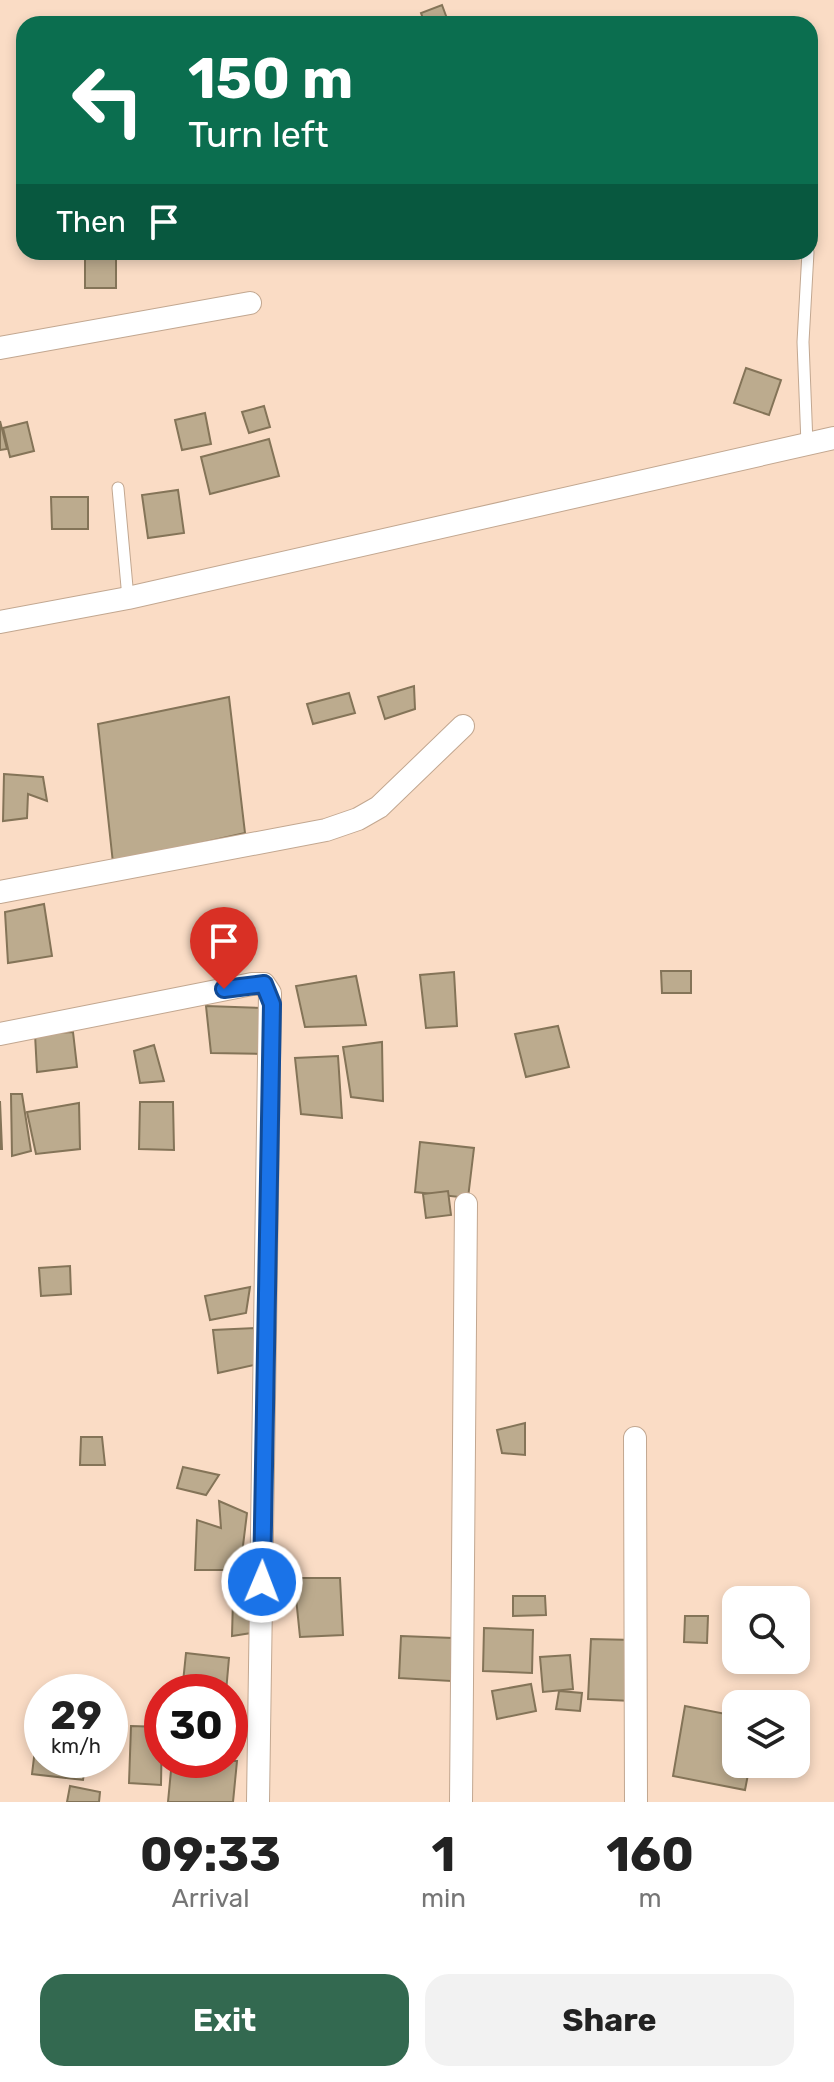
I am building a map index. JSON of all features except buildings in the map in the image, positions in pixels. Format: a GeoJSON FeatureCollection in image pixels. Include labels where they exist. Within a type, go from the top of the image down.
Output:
{"type":"FeatureCollection","features":[{"type":"Feature","properties":{"kind":"street"},"geometry":{"type":"LineString","coordinates":[[0,348],[250,303]]}},
{"type":"Feature","properties":{"kind":"street"},"geometry":{"type":"LineString","coordinates":[[0,622],[128,598],[834,438]]}},
{"type":"Feature","properties":{"kind":"street"},"geometry":{"type":"LineString","coordinates":[[0,892],[312,833],[358,819],[379,807],[463,726]]}},
{"type":"Feature","properties":{"kind":"street"},"geometry":{"type":"LineString","coordinates":[[0,1034],[252,984],[264,984],[270,993],[258,1802]]}},
{"type":"Feature","properties":{"kind":"street"},"geometry":{"type":"LineString","coordinates":[[461,1802],[466,1204]]}},
{"type":"Feature","properties":{"kind":"street"},"geometry":{"type":"LineString","coordinates":[[635,1438],[636,1802]]}},
{"type":"Feature","properties":{"kind":"lane"},"geometry":{"type":"LineString","coordinates":[[807,444],[803,342],[808,260]]}},
{"type":"Feature","properties":{"kind":"lane"},"geometry":{"type":"LineString","coordinates":[[118,488],[128,598]]}},
{"type":"Feature","properties":{"kind":"route"},"geometry":{"type":"LineString","coordinates":[[224,989],[264,984],[272,1004],[262,1582]]}}]}
